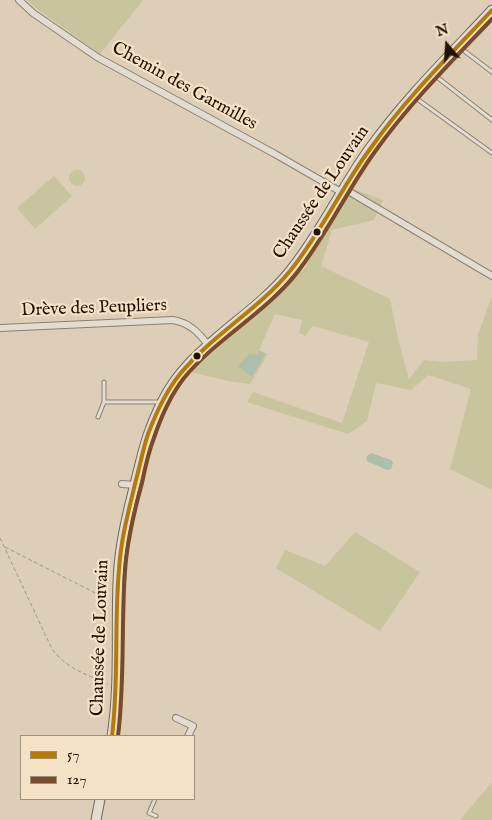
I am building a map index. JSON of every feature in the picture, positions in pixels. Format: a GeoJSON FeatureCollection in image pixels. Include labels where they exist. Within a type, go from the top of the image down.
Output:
{"type":"FeatureCollection","features":[{"type":"Feature","properties":{"kind":"main road","name":"Chaussée de Louvain"},"geometry":{"type":"LineString","coordinates":[[112,735],[117,688],[120,555],[124,529],[149,433],[162,402],[186,368],[270,292],[288,273],[322,225],[342,190],[370,148],[412,95],[492,10]]}},
{"type":"Feature","properties":{"kind":"main road"},"geometry":{"type":"LineString","coordinates":[[96,820],[100,800]]}},
{"type":"Feature","properties":{"kind":"street","name":"Chemin des Garmilles"},"geometry":{"type":"LineString","coordinates":[[19,0],[33,13],[97,56],[342,190],[492,276]]}},
{"type":"Feature","properties":{"kind":"street","name":"Drève des Peupliers"},"geometry":{"type":"LineString","coordinates":[[0,328],[173,320],[192,327],[209,346]]}},
{"type":"Feature","properties":{"kind":"street"},"geometry":{"type":"LineString","coordinates":[[122,484],[135,485]]}},
{"type":"Feature","properties":{"kind":"street"},"geometry":{"type":"LineString","coordinates":[[176,718],[193,726],[188,735]]}},
{"type":"Feature","properties":{"kind":"lane"},"geometry":{"type":"LineString","coordinates":[[458,46],[492,72]]}},
{"type":"Feature","properties":{"kind":"lane"},"geometry":{"type":"LineString","coordinates":[[432,74],[492,120]]}},
{"type":"Feature","properties":{"kind":"lane"},"geometry":{"type":"LineString","coordinates":[[412,95],[492,152]]}},
{"type":"Feature","properties":{"kind":"lane"},"geometry":{"type":"LineString","coordinates":[[98,417],[104,402],[104,382]]}},
{"type":"Feature","properties":{"kind":"lane"},"geometry":{"type":"LineString","coordinates":[[104,402],[162,402]]}},
{"type":"Feature","properties":{"kind":"lane"},"geometry":{"type":"LineString","coordinates":[[155,800],[150,813],[156,816]]}},
{"type":"Feature","properties":{"kind":"path"},"geometry":{"type":"LineString","coordinates":[[0,538],[52,649],[60,660],[68,666],[117,688]]}},
{"type":"Feature","properties":{"kind":"path"},"geometry":{"type":"LineString","coordinates":[[0,544],[118,604]]}},
{"type":"Feature","properties":{"kind":"shaded area"},"geometry":{"type":"Polygon","coordinates":[[[27,0],[143,0],[100,54],[27,0]]]}},
{"type":"Feature","properties":{"kind":"shaded area"},"geometry":{"type":"Polygon","coordinates":[[[77,170],[83,172],[85,178],[83,184],[77,186],[71,184],[69,178],[71,172],[77,170]]]}},
{"type":"Feature","properties":{"kind":"shaded area"},"geometry":{"type":"Polygon","coordinates":[[[54,176],[72,196],[35,229],[17,208],[54,176]]]}},
{"type":"Feature","properties":{"kind":"shaded area"},"geometry":{"type":"Polygon","coordinates":[[[340,184],[383,200],[374,220],[332,230],[321,266],[390,299],[409,379],[424,360],[444,362],[477,360],[478,335],[492,296],[492,490],[450,469],[471,389],[428,375],[411,390],[376,383],[367,421],[348,434],[247,402],[253,392],[342,423],[369,342],[313,326],[305,336],[299,333],[302,320],[275,314],[259,350],[268,354],[250,384],[190,372],[306,267],[317,233],[340,184]]]}},
{"type":"Feature","properties":{"kind":"shaded area"},"geometry":{"type":"Polygon","coordinates":[[[259,351],[265,354],[252,377],[238,366],[249,354],[257,355],[259,351]]]}},
{"type":"Feature","properties":{"kind":"shaded area"},"geometry":{"type":"Polygon","coordinates":[[[371,453],[391,460],[393,463],[391,469],[387,470],[367,461],[366,457],[371,453]]]}},
{"type":"Feature","properties":{"kind":"shaded area"},"geometry":{"type":"Polygon","coordinates":[[[355,532],[420,572],[380,631],[276,568],[285,550],[325,566],[355,532]]]}},
{"type":"Feature","properties":{"kind":"shaded area"},"geometry":{"type":"Polygon","coordinates":[[[492,782],[492,820],[460,820],[492,782]]]}},
{"type":"Feature","properties":{"kind":"transit line","name":"57"},"geometry":{"type":"LineString","coordinates":[[112,735],[120,557],[128,513],[145,445],[162,402],[180,374],[193,360],[264,298],[290,271],[312,241],[360,164],[384,130],[429,77],[492,10]]}},
{"type":"Feature","properties":{"kind":"transit line","name":"127"},"geometry":{"type":"LineString","coordinates":[[118,735],[127,549],[148,455],[170,399],[184,378],[211,350],[270,302],[296,274],[317,245],[364,168],[387,135],[401,117],[492,19]]}}]}
